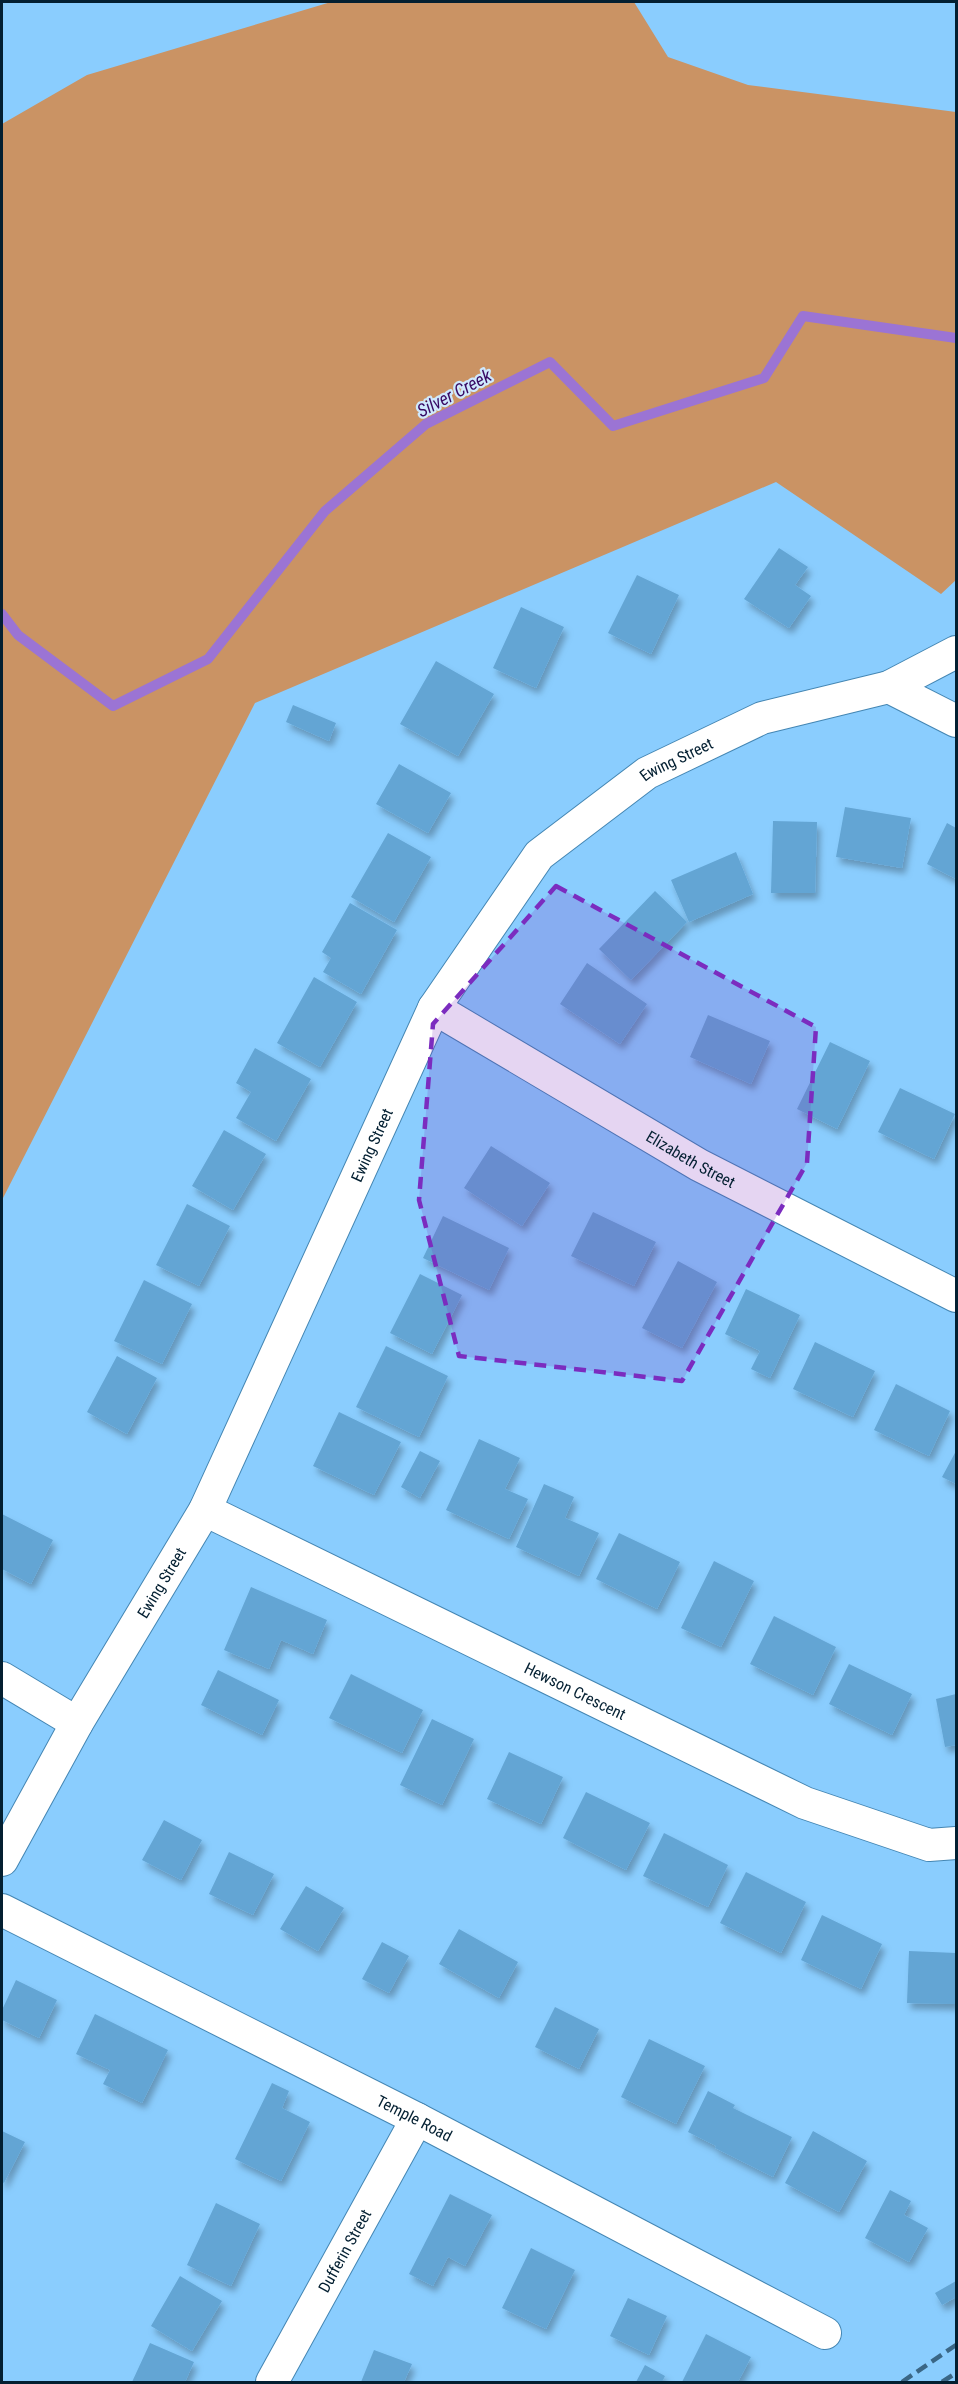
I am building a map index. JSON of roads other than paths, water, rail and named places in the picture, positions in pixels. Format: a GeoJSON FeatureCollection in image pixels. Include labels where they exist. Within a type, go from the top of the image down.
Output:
{"type":"FeatureCollection","features":[{"type":"Feature","properties":{"kind":"street","name":"Ewing Street"},"geometry":{"type":"LineString","coordinates":[[2,1860],[77,1723],[205,1509],[434,1008],[539,855],[647,773],[762,718],[889,687],[957,652]]}},
{"type":"Feature","properties":{"kind":"street"},"geometry":{"type":"LineString","coordinates":[[889,687],[957,721]]}},
{"type":"Feature","properties":{"kind":"street","name":"Elizabeth Street"},"geometry":{"type":"LineString","coordinates":[[434,1008],[699,1165],[957,1296]]}},
{"type":"Feature","properties":{"kind":"street","name":"Hewson Crescent"},"geometry":{"type":"LineString","coordinates":[[205,1509],[805,1803],[929,1845],[957,1843]]}},
{"type":"Feature","properties":{"kind":"street"},"geometry":{"type":"LineString","coordinates":[[2,1678],[77,1723]]}},
{"type":"Feature","properties":{"kind":"street","name":"Temple Road"},"geometry":{"type":"LineString","coordinates":[[2,1910],[417,2119],[825,2333]]}},
{"type":"Feature","properties":{"kind":"street","name":"Dufferin Street"},"geometry":{"type":"LineString","coordinates":[[272,2382],[417,2119]]}},
{"type":"Feature","properties":{"kind":"waterway","name":"Silver Creek"},"geometry":{"type":"LineString","coordinates":[[2,614],[18,635],[113,706],[208,659],[325,511],[426,424],[550,362],[613,426],[764,378],[803,316],[956,338]]}},
{"type":"Feature","properties":{"kind":"railway"},"geometry":{"type":"LineString","coordinates":[[902,2382],[956,2345]]}},
{"type":"Feature","properties":{"kind":"railway"},"geometry":{"type":"LineString","coordinates":[[942,2382],[956,2373]]}}]}
